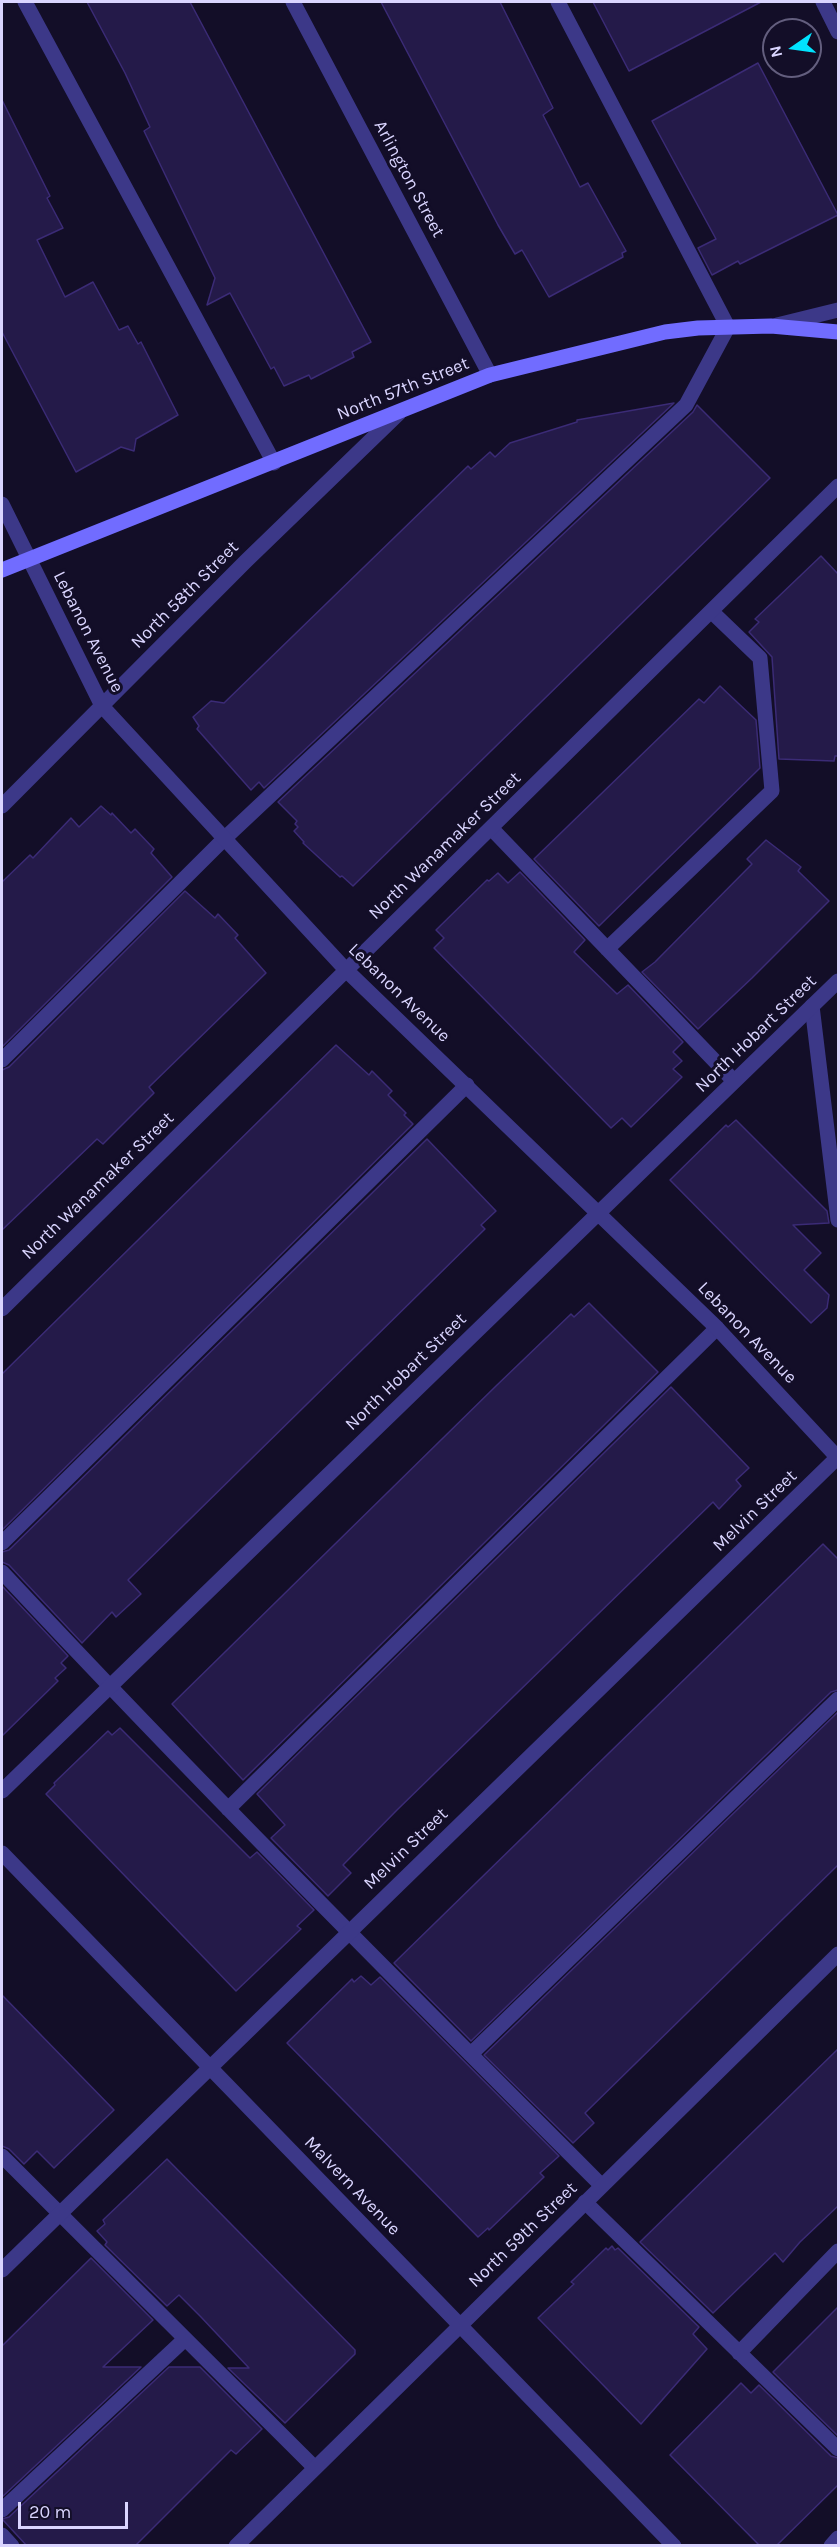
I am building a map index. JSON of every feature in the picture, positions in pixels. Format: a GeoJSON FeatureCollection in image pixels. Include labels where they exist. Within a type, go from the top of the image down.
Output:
{"type":"FeatureCollection","features":[{"type":"Feature","properties":{"kind":"street"},"geometry":{"type":"LineString","coordinates":[[25,2],[274,463]]}},
{"type":"Feature","properties":{"kind":"street","name":"Arlington Street"},"geometry":{"type":"LineString","coordinates":[[293,2],[489,375]]}},
{"type":"Feature","properties":{"kind":"street"},"geometry":{"type":"LineString","coordinates":[[2,1059],[225,838],[686,405],[728,327],[558,2]]}},
{"type":"Feature","properties":{"kind":"street"},"geometry":{"type":"LineString","coordinates":[[823,2],[838,32]]}},
{"type":"Feature","properties":{"kind":"street"},"geometry":{"type":"LineString","coordinates":[[771,326],[838,310]]}},
{"type":"Feature","properties":{"kind":"street","name":"North 57th Street"},"geometry":{"type":"LineString","coordinates":[[2,570],[399,413],[489,375],[665,332],[771,326],[838,332]]}},
{"type":"Feature","properties":{"kind":"street","name":"North 58th Street"},"geometry":{"type":"LineString","coordinates":[[2,806],[246,561],[399,413]]}},
{"type":"Feature","properties":{"kind":"street","name":"North Wanamaker Street"},"geometry":{"type":"LineString","coordinates":[[2,1309],[838,486]]}},
{"type":"Feature","properties":{"kind":"street","name":"Lebanon Avenue"},"geometry":{"type":"LineString","coordinates":[[2,504],[102,706],[346,970],[717,1328],[838,1457]]}},
{"type":"Feature","properties":{"kind":"street"},"geometry":{"type":"LineString","coordinates":[[607,949],[772,791],[760,658],[712,612]]}},
{"type":"Feature","properties":{"kind":"street"},"geometry":{"type":"LineString","coordinates":[[492,829],[734,1082]]}},
{"type":"Feature","properties":{"kind":"street","name":"North Hobart Street"},"geometry":{"type":"LineString","coordinates":[[2,1791],[838,981]]}},
{"type":"Feature","properties":{"kind":"street"},"geometry":{"type":"LineString","coordinates":[[812,1006],[838,1220]]}},
{"type":"Feature","properties":{"kind":"street"},"geometry":{"type":"LineString","coordinates":[[2,1543],[467,1085]]}},
{"type":"Feature","properties":{"kind":"street"},"geometry":{"type":"LineString","coordinates":[[228,1809],[717,1328]]}},
{"type":"Feature","properties":{"kind":"street","name":"Melvin Street"},"geometry":{"type":"LineString","coordinates":[[2,2270],[838,1457]]}},
{"type":"Feature","properties":{"kind":"street"},"geometry":{"type":"LineString","coordinates":[[2,1572],[109,1687],[228,1809],[601,2186]]}},
{"type":"Feature","properties":{"kind":"street"},"geometry":{"type":"LineString","coordinates":[[471,2054],[838,1699]]}},
{"type":"Feature","properties":{"kind":"street","name":"Malvern Avenue"},"geometry":{"type":"LineString","coordinates":[[2,1853],[674,2546]]}},
{"type":"Feature","properties":{"kind":"street","name":"North 59th Street"},"geometry":{"type":"LineString","coordinates":[[236,2546],[459,2324],[838,1954]]}},
{"type":"Feature","properties":{"kind":"street"},"geometry":{"type":"LineString","coordinates":[[2,2156],[314,2467]]}},
{"type":"Feature","properties":{"kind":"street"},"geometry":{"type":"LineString","coordinates":[[585,2202],[838,2449]]}},
{"type":"Feature","properties":{"kind":"street"},"geometry":{"type":"LineString","coordinates":[[739,2353],[838,2251]]}},
{"type":"Feature","properties":{"kind":"street"},"geometry":{"type":"LineString","coordinates":[[2,2510],[184,2339]]}},
{"type":"Feature","properties":{"kind":"street"},"geometry":{"type":"LineString","coordinates":[[2,2535],[12,2546]]}},
{"type":"Feature","properties":{"kind":"street"},"geometry":{"type":"LineString","coordinates":[[831,2546],[838,2538]]}},
{"type":"Feature","properties":{"kind":"building"},"geometry":{"type":"Polygon","coordinates":[[[87,2],[190,2],[371,342],[352,352],[354,357],[311,379],[309,375],[284,386],[274,367],[271,369],[230,293],[207,305],[215,278],[144,131],[150,127],[125,73],[87,2]]]}},
{"type":"Feature","properties":{"kind":"building"},"geometry":{"type":"Polygon","coordinates":[[[381,2],[500,2],[553,108],[543,115],[580,187],[588,183],[626,251],[622,253],[623,257],[549,297],[522,250],[515,254],[498,225],[381,2]]]}},
{"type":"Feature","properties":{"kind":"building"},"geometry":{"type":"Polygon","coordinates":[[[593,2],[761,2],[629,71],[593,2]]]}},
{"type":"Feature","properties":{"kind":"building"},"geometry":{"type":"Polygon","coordinates":[[[758,63],[762,71],[762,78],[766,78],[838,215],[740,264],[738,261],[712,275],[698,248],[716,239],[652,121],[758,63]]]}},
{"type":"Feature","properties":{"kind":"building"},"geometry":{"type":"Polygon","coordinates":[[[2,100],[50,196],[47,198],[63,228],[37,240],[65,297],[93,282],[119,330],[128,326],[138,344],[141,342],[178,415],[136,439],[134,451],[121,447],[76,472],[2,332],[2,100]]]}},
{"type":"Feature","properties":{"kind":"building"},"geometry":{"type":"Polygon","coordinates":[[[674,403],[264,788],[259,782],[251,790],[197,729],[199,726],[193,717],[211,701],[224,703],[468,466],[471,469],[490,452],[495,457],[510,443],[577,422],[577,420],[674,403]]]}},
{"type":"Feature","properties":{"kind":"building"},"geometry":{"type":"Polygon","coordinates":[[[697,405],[770,478],[353,886],[342,876],[340,877],[303,843],[294,831],[298,827],[295,824],[297,821],[278,802],[693,412],[697,405]]]}},
{"type":"Feature","properties":{"kind":"building"},"geometry":{"type":"Polygon","coordinates":[[[821,556],[838,574],[838,756],[835,756],[834,761],[779,759],[772,657],[749,632],[759,622],[755,619],[821,556]]]}},
{"type":"Feature","properties":{"kind":"building"},"geometry":{"type":"Polygon","coordinates":[[[720,686],[756,720],[760,768],[599,926],[534,859],[699,699],[704,703],[720,686]]]}},
{"type":"Feature","properties":{"kind":"building"},"geometry":{"type":"Polygon","coordinates":[[[101,806],[111,815],[112,813],[131,833],[135,829],[154,849],[151,853],[172,877],[2,1047],[2,882],[30,855],[33,858],[71,818],[79,827],[101,806]]]}},
{"type":"Feature","properties":{"kind":"building"},"geometry":{"type":"Polygon","coordinates":[[[766,840],[801,867],[798,871],[829,901],[698,1029],[642,972],[655,962],[752,864],[747,859],[766,840]]]}},
{"type":"Feature","properties":{"kind":"building"},"geometry":{"type":"Polygon","coordinates":[[[520,872],[585,940],[574,952],[617,994],[628,985],[683,1042],[673,1052],[682,1061],[673,1069],[682,1077],[631,1127],[622,1118],[611,1128],[434,948],[444,938],[436,930],[487,880],[489,881],[498,873],[508,883],[520,872]]]}},
{"type":"Feature","properties":{"kind":"building"},"geometry":{"type":"Polygon","coordinates":[[[185,891],[215,918],[218,914],[238,935],[235,938],[266,973],[149,1087],[154,1093],[103,1144],[97,1139],[2,1230],[2,1070],[9,1067],[185,891]]]}},
{"type":"Feature","properties":{"kind":"building"},"geometry":{"type":"Polygon","coordinates":[[[336,1045],[369,1075],[372,1071],[392,1091],[388,1095],[406,1113],[404,1115],[413,1124],[2,1530],[2,1374],[336,1045]]]}},
{"type":"Feature","properties":{"kind":"building"},"geometry":{"type":"Polygon","coordinates":[[[736,1120],[827,1211],[829,1223],[793,1225],[821,1253],[804,1270],[829,1295],[827,1308],[811,1323],[670,1180],[726,1125],[728,1127],[736,1120]]]}},
{"type":"Feature","properties":{"kind":"building"},"geometry":{"type":"Polygon","coordinates":[[[427,1139],[496,1211],[481,1225],[485,1229],[128,1580],[141,1594],[116,1617],[112,1612],[82,1643],[9,1565],[2,1562],[2,1552],[9,1550],[427,1139]]]}},
{"type":"Feature","properties":{"kind":"building"},"geometry":{"type":"Polygon","coordinates":[[[589,1303],[658,1372],[243,1780],[172,1704],[496,1386],[571,1314],[574,1317],[589,1303]]]}},
{"type":"Feature","properties":{"kind":"building"},"geometry":{"type":"Polygon","coordinates":[[[671,1387],[749,1468],[736,1480],[741,1486],[719,1509],[713,1502],[397,1810],[343,1865],[351,1873],[328,1896],[271,1838],[285,1825],[257,1794],[671,1387]]]}},
{"type":"Feature","properties":{"kind":"building"},"geometry":{"type":"Polygon","coordinates":[[[823,1544],[838,1559],[838,1690],[831,1692],[471,2041],[394,1963],[823,1544]]]}},
{"type":"Feature","properties":{"kind":"building"},"geometry":{"type":"Polygon","coordinates":[[[2,1586],[68,1656],[61,1663],[66,1668],[55,1678],[58,1681],[2,1736],[2,1586]]]}},
{"type":"Feature","properties":{"kind":"building"},"geometry":{"type":"Polygon","coordinates":[[[838,1712],[838,1865],[585,2113],[594,2123],[573,2143],[484,2055],[838,1712]]]}},
{"type":"Feature","properties":{"kind":"building"},"geometry":{"type":"Polygon","coordinates":[[[120,1728],[250,1858],[257,1852],[314,1910],[297,1926],[301,1929],[236,1991],[46,1794],[55,1785],[54,1783],[108,1731],[112,1735],[120,1728]]]}},
{"type":"Feature","properties":{"kind":"building"},"geometry":{"type":"Polygon","coordinates":[[[361,1976],[371,1985],[380,1977],[559,2156],[540,2173],[544,2177],[489,2230],[488,2228],[478,2237],[287,2043],[352,1979],[354,1982],[361,1976]]]}},
{"type":"Feature","properties":{"kind":"building"},"geometry":{"type":"Polygon","coordinates":[[[2,1995],[114,2110],[54,2168],[37,2151],[24,2164],[9,2149],[2,2146],[2,1995]]]}},
{"type":"Feature","properties":{"kind":"building"},"geometry":{"type":"Polygon","coordinates":[[[838,2049],[838,2206],[800,2242],[783,2262],[775,2253],[713,2313],[640,2242],[838,2049]]]}},
{"type":"Feature","properties":{"kind":"building"},"geometry":{"type":"Polygon","coordinates":[[[167,2159],[355,2350],[355,2354],[285,2423],[228,2368],[249,2368],[201,2317],[179,2295],[167,2306],[105,2245],[107,2242],[97,2231],[105,2224],[103,2220],[167,2159]]]}},
{"type":"Feature","properties":{"kind":"building"},"geometry":{"type":"Polygon","coordinates":[[[612,2246],[615,2250],[618,2248],[699,2327],[693,2334],[707,2349],[641,2424],[538,2318],[574,2284],[571,2282],[606,2248],[608,2250],[612,2246]]]}},
{"type":"Feature","properties":{"kind":"building"},"geometry":{"type":"Polygon","coordinates":[[[91,2258],[153,2320],[103,2367],[141,2367],[2,2497],[2,2346],[91,2258]]]}},
{"type":"Feature","properties":{"kind":"building"},"geometry":{"type":"Polygon","coordinates":[[[838,2307],[838,2436],[773,2372],[838,2307]]]}},
{"type":"Feature","properties":{"kind":"building"},"geometry":{"type":"Polygon","coordinates":[[[169,2367],[200,2367],[262,2429],[236,2454],[231,2450],[135,2546],[27,2546],[2,2519],[9,2517],[169,2367]]]}},
{"type":"Feature","properties":{"kind":"building"},"geometry":{"type":"Polygon","coordinates":[[[741,2383],[751,2393],[759,2385],[831,2456],[838,2458],[838,2485],[776,2546],[760,2546],[670,2455],[741,2383]]]}}]}
